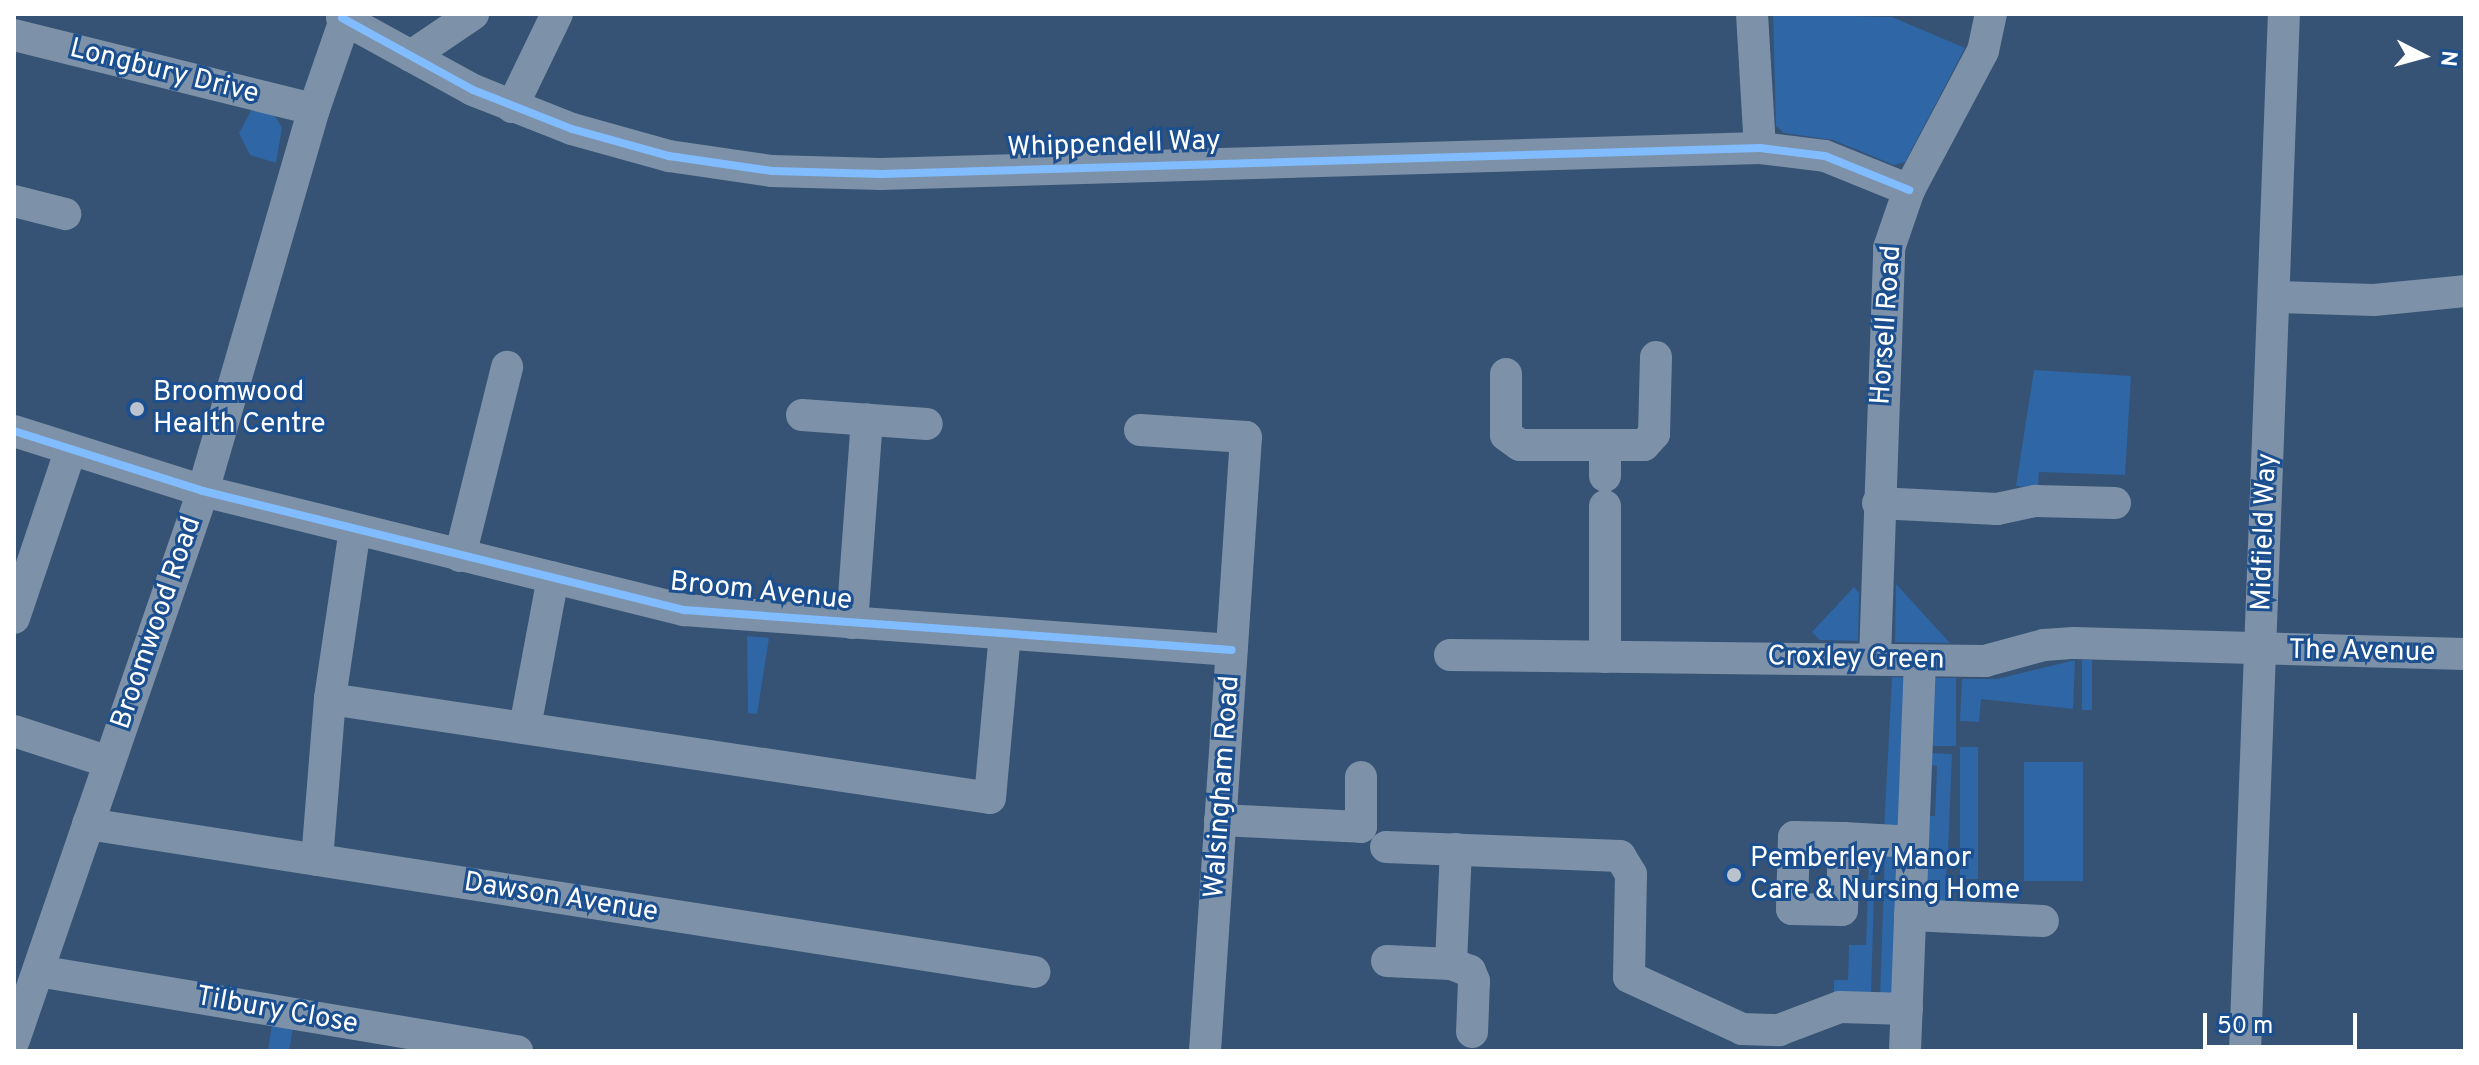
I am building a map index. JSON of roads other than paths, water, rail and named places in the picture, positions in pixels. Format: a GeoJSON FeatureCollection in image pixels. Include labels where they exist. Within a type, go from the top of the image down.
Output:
{"type":"FeatureCollection","features":[{"type":"Feature","properties":{"kind":"street"},"geometry":{"type":"LineString","coordinates":[[411,56],[473,14]]}},
{"type":"Feature","properties":{"kind":"street"},"geometry":{"type":"LineString","coordinates":[[512,107],[557,14]]}},
{"type":"Feature","properties":{"kind":"street"},"geometry":{"type":"LineString","coordinates":[[1752,14],[1760,148]]}},
{"type":"Feature","properties":{"kind":"street","name":"Horsell Road"},"geometry":{"type":"LineString","coordinates":[[1875,658],[1889,248],[1909,190],[1983,51],[1991,14]]}},
{"type":"Feature","properties":{"kind":"street","name":"Midfield Way"},"geometry":{"type":"LineString","coordinates":[[2245,1051],[2284,14]]}},
{"type":"Feature","properties":{"kind":"street","name":"Whippendell Way"},"geometry":{"type":"LineString","coordinates":[[343,15],[411,56],[512,107],[669,156],[825,174],[1760,148],[1825,156],[1909,190]]}},
{"type":"Feature","properties":{"kind":"street","name":"Broomwood Road"},"geometry":{"type":"LineString","coordinates":[[14,1040],[203,491],[343,15]]}},
{"type":"Feature","properties":{"kind":"street","name":"Longbury Drive"},"geometry":{"type":"LineString","coordinates":[[14,35],[314,109]]}},
{"type":"Feature","properties":{"kind":"street"},"geometry":{"type":"LineString","coordinates":[[14,201],[65,214]]}},
{"type":"Feature","properties":{"kind":"street"},"geometry":{"type":"LineString","coordinates":[[2275,297],[2374,300],[2465,291]]}},
{"type":"Feature","properties":{"kind":"street"},"geometry":{"type":"LineString","coordinates":[[1605,476],[1654,434],[1656,357]]}},
{"type":"Feature","properties":{"kind":"street"},"geometry":{"type":"LineString","coordinates":[[460,556],[507,367]]}},
{"type":"Feature","properties":{"kind":"street"},"geometry":{"type":"LineString","coordinates":[[1506,374],[1506,435],[1520,445],[1605,476]]}},
{"type":"Feature","properties":{"kind":"street"},"geometry":{"type":"LineString","coordinates":[[802,415],[927,424]]}},
{"type":"Feature","properties":{"kind":"street"},"geometry":{"type":"LineString","coordinates":[[852,623],[867,420]]}},
{"type":"Feature","properties":{"kind":"street","name":"Walsingham Road"},"geometry":{"type":"LineString","coordinates":[[1140,430],[1246,437],[1205,1051]]}},
{"type":"Feature","properties":{"kind":"street","name":"Broom Avenue"},"geometry":{"type":"LineString","coordinates":[[14,431],[203,491],[684,610],[1232,650]]}},
{"type":"Feature","properties":{"kind":"street"},"geometry":{"type":"LineString","coordinates":[[14,618],[20,581],[71,449]]}},
{"type":"Feature","properties":{"kind":"street"},"geometry":{"type":"LineString","coordinates":[[1605,476],[1605,657]]}},
{"type":"Feature","properties":{"kind":"street"},"geometry":{"type":"LineString","coordinates":[[1878,503],[1997,509],[2036,501],[2115,503]]}},
{"type":"Feature","properties":{"kind":"street"},"geometry":{"type":"LineString","coordinates":[[317,860],[330,699],[355,529]]}},
{"type":"Feature","properties":{"kind":"street"},"geometry":{"type":"LineString","coordinates":[[525,727],[553,578]]}},
{"type":"Feature","properties":{"kind":"street"},"geometry":{"type":"LineString","coordinates":[[330,699],[990,798],[1005,634]]}},
{"type":"Feature","properties":{"kind":"street","name":"Croxley Green"},"geometry":{"type":"LineString","coordinates":[[1450,655],[1985,661],[2058,643],[2260,649]]}},
{"type":"Feature","properties":{"kind":"street","name":"The Avenue"},"geometry":{"type":"LineString","coordinates":[[2260,649],[2465,654]]}},
{"type":"Feature","properties":{"kind":"street"},"geometry":{"type":"LineString","coordinates":[[1905,1051],[1920,661]]}},
{"type":"Feature","properties":{"kind":"street"},"geometry":{"type":"LineString","coordinates":[[14,731],[109,762]]}},
{"type":"Feature","properties":{"kind":"street"},"geometry":{"type":"LineString","coordinates":[[1220,820],[1361,827],[1361,777]]}},
{"type":"Feature","properties":{"kind":"street","name":"Dawson Avenue"},"geometry":{"type":"LineString","coordinates":[[88,824],[1034,972]]}},
{"type":"Feature","properties":{"kind":"street"},"geometry":{"type":"LineString","coordinates":[[1844,838],[1913,842]]}},
{"type":"Feature","properties":{"kind":"street"},"geometry":{"type":"LineString","coordinates":[[1386,847],[1620,856],[1631,874],[1629,977],[1742,1029],[1778,1040],[1840,1007],[1907,1009]]}},
{"type":"Feature","properties":{"kind":"street"},"geometry":{"type":"LineString","coordinates":[[1451,964],[1456,849]]}},
{"type":"Feature","properties":{"kind":"street"},"geometry":{"type":"LineString","coordinates":[[1910,915],[2043,921]]}},
{"type":"Feature","properties":{"kind":"street"},"geometry":{"type":"LineString","coordinates":[[1387,961],[1451,964],[1470,971],[1474,981],[1472,1032]]}},
{"type":"Feature","properties":{"kind":"street","name":"Tilbury Close"},"geometry":{"type":"LineString","coordinates":[[38,971],[371,1039],[517,1051]]}},
{"type":"Feature","properties":{"kind":"place","name":"Broomwood Health Centre"},"geometry":{"type":"Point","coordinates":[137,409]}},
{"type":"Feature","properties":{"kind":"place","name":"Pemberley Manor Care & Nursing Home"},"geometry":{"type":"Point","coordinates":[1734,875]}}]}
